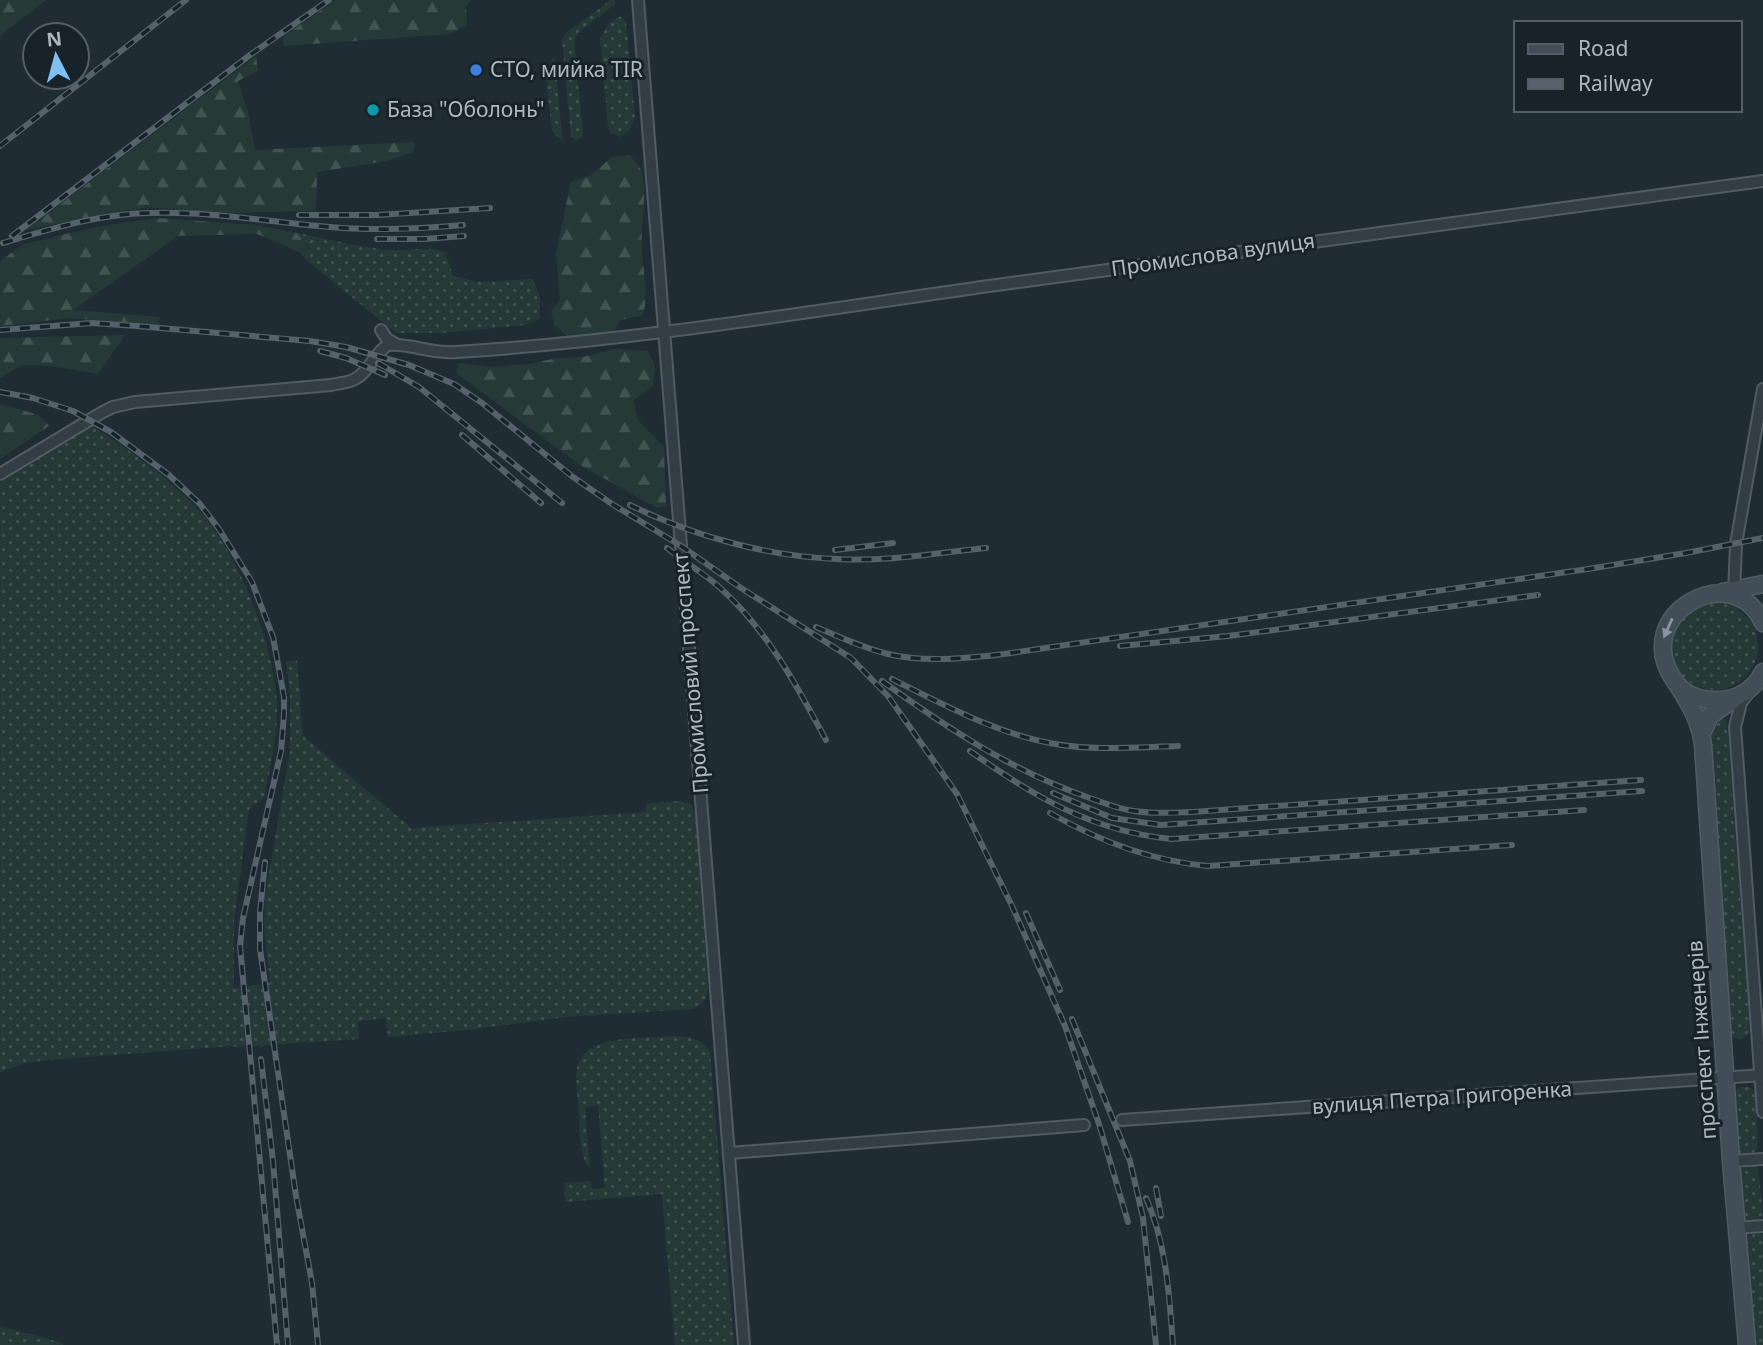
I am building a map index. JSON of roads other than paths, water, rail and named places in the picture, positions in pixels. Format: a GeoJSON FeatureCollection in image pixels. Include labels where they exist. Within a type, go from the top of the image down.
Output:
{"type":"FeatureCollection","features":[{"type":"Feature","properties":{"kind":"street","name":"Промисловий проспект"},"geometry":{"type":"LineString","coordinates":[[638,0],[744,1345]]}},
{"type":"Feature","properties":{"kind":"street","name":"Промислова вулиця"},"geometry":{"type":"LineString","coordinates":[[396,344],[423,351],[457,352],[664,331],[1337,237],[1763,181]]}},
{"type":"Feature","properties":{"kind":"street"},"geometry":{"type":"LineString","coordinates":[[381,330],[387,340],[396,344]]}},
{"type":"Feature","properties":{"kind":"street"},"geometry":{"type":"LineString","coordinates":[[0,474],[113,407],[135,402],[350,381],[361,375],[381,349],[396,344]]}},
{"type":"Feature","properties":{"kind":"street"},"geometry":{"type":"LineString","coordinates":[[1763,388],[1728,594],[1749,606],[1763,623]]}},
{"type":"Feature","properties":{"kind":"street","name":"проспект Інженерів"},"geometry":{"type":"LineString","coordinates":[[1747,1345],[1731,1161],[1702,733],[1690,704],[1667,669],[1663,657],[1663,638],[1670,620],[1684,605],[1701,596],[1728,594],[1763,584]]}},
{"type":"Feature","properties":{"kind":"street"},"geometry":{"type":"LineString","coordinates":[[1702,733],[1710,716],[1752,688],[1761,675]]}},
{"type":"Feature","properties":{"kind":"street"},"geometry":{"type":"LineString","coordinates":[[1761,675],[1741,703],[1735,727],[1763,1112]]}},
{"type":"Feature","properties":{"kind":"street"},"geometry":{"type":"LineString","coordinates":[[1678,685],[1693,696],[1706,700],[1725,701],[1737,697]]}},
{"type":"Feature","properties":{"kind":"street","name":"вулиця Петра Григоренка"},"geometry":{"type":"LineString","coordinates":[[1122,1120],[1762,1075]]}},
{"type":"Feature","properties":{"kind":"street"},"geometry":{"type":"LineString","coordinates":[[729,1153],[1084,1125]]}},
{"type":"Feature","properties":{"kind":"street"},"geometry":{"type":"LineString","coordinates":[[1731,1161],[1763,1159]]}},
{"type":"Feature","properties":{"kind":"street"},"geometry":{"type":"LineString","coordinates":[[1737,1228],[1763,1226]]}},
{"type":"Feature","properties":{"kind":"railway"},"geometry":{"type":"LineString","coordinates":[[0,146],[186,0]]}},
{"type":"Feature","properties":{"kind":"railway"},"geometry":{"type":"LineString","coordinates":[[12,236],[250,55],[329,0]]}},
{"type":"Feature","properties":{"kind":"railway"},"geometry":{"type":"LineString","coordinates":[[299,215],[377,215],[490,208]]}},
{"type":"Feature","properties":{"kind":"railway"},"geometry":{"type":"LineString","coordinates":[[3,243],[93,219],[149,213],[217,215],[363,229],[463,225]]}},
{"type":"Feature","properties":{"kind":"railway"},"geometry":{"type":"LineString","coordinates":[[377,239],[464,236]]}},
{"type":"Feature","properties":{"kind":"railway"},"geometry":{"type":"LineString","coordinates":[[0,330],[92,323],[137,326],[310,341],[346,347],[409,365],[454,384],[612,504],[851,658],[888,696],[957,794],[1012,906],[1065,1026],[1099,1124],[1128,1222]]}},
{"type":"Feature","properties":{"kind":"railway"},"geometry":{"type":"LineString","coordinates":[[320,351],[346,358],[385,375]]}},
{"type":"Feature","properties":{"kind":"railway"},"geometry":{"type":"LineString","coordinates":[[378,363],[419,387],[562,503]]}},
{"type":"Feature","properties":{"kind":"railway"},"geometry":{"type":"LineString","coordinates":[[0,392],[33,398],[73,411],[111,432],[169,475],[200,504],[219,529],[252,582],[273,637],[284,697],[281,751],[243,918],[240,946],[277,1345]]}},
{"type":"Feature","properties":{"kind":"railway"},"geometry":{"type":"LineString","coordinates":[[462,435],[541,503]]}},
{"type":"Feature","properties":{"kind":"railway"},"geometry":{"type":"LineString","coordinates":[[630,505],[704,535],[783,554],[874,559],[986,548]]}},
{"type":"Feature","properties":{"kind":"railway"},"geometry":{"type":"LineString","coordinates":[[816,627],[869,649],[902,657],[975,657],[1588,569],[1763,538]]}},
{"type":"Feature","properties":{"kind":"railway"},"geometry":{"type":"LineString","coordinates":[[835,550],[893,543]]}},
{"type":"Feature","properties":{"kind":"railway"},"geometry":{"type":"LineString","coordinates":[[667,548],[718,586],[751,620],[779,658],[826,740]]}},
{"type":"Feature","properties":{"kind":"railway"},"geometry":{"type":"LineString","coordinates":[[1120,646],[1228,636],[1538,595]]}},
{"type":"Feature","properties":{"kind":"railway"},"geometry":{"type":"LineString","coordinates":[[892,679],[971,718],[1033,739],[1085,747],[1178,746]]}},
{"type":"Feature","properties":{"kind":"railway"},"geometry":{"type":"LineString","coordinates":[[882,681],[930,715],[1006,761],[1059,786],[1122,809],[1141,812],[1193,812],[1641,780]]}},
{"type":"Feature","properties":{"kind":"railway"},"geometry":{"type":"LineString","coordinates":[[970,751],[1040,797],[1089,820],[1142,835],[1171,839],[1584,810]]}},
{"type":"Feature","properties":{"kind":"railway"},"geometry":{"type":"LineString","coordinates":[[1053,793],[1112,818],[1161,825],[1642,791]]}},
{"type":"Feature","properties":{"kind":"railway"},"geometry":{"type":"LineString","coordinates":[[1050,813],[1126,848],[1166,860],[1208,866],[1512,845]]}},
{"type":"Feature","properties":{"kind":"railway"},"geometry":{"type":"LineString","coordinates":[[265,862],[260,912],[260,949],[296,1196],[312,1283],[318,1345]]}},
{"type":"Feature","properties":{"kind":"railway"},"geometry":{"type":"LineString","coordinates":[[1026,913],[1060,990]]}},
{"type":"Feature","properties":{"kind":"railway"},"geometry":{"type":"LineString","coordinates":[[1072,1019],[1130,1161],[1143,1218],[1156,1345]]}},
{"type":"Feature","properties":{"kind":"railway"},"geometry":{"type":"LineString","coordinates":[[261,1059],[273,1161],[288,1345]]}},
{"type":"Feature","properties":{"kind":"railway"},"geometry":{"type":"LineString","coordinates":[[1156,1188],[1161,1216]]}},
{"type":"Feature","properties":{"kind":"railway"},"geometry":{"type":"LineString","coordinates":[[1146,1198],[1163,1252],[1173,1345]]}},
{"type":"Feature","properties":{"kind":"place","name":"СТО, мийка TIR"},"geometry":{"type":"Point","coordinates":[476,70]}},
{"type":"Feature","properties":{"kind":"place","name":"База \"Оболонь\""},"geometry":{"type":"Point","coordinates":[373,110]}}]}
